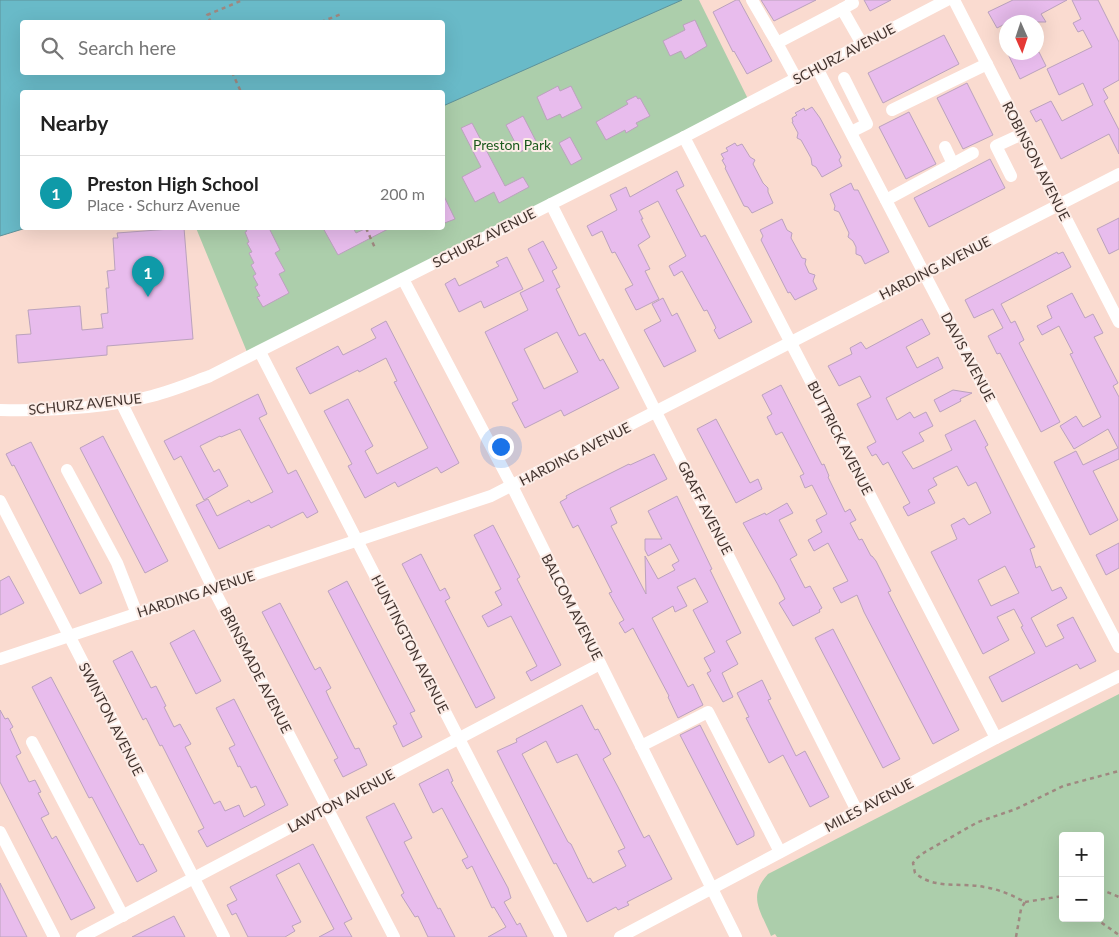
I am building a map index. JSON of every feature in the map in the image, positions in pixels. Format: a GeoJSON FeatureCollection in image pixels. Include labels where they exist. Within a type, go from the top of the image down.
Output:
{"type":"FeatureCollection","features":[{"type":"Feature","properties":{"kind":"street"},"geometry":{"type":"LineString","coordinates":[[752,0],[796,78]]}},
{"type":"Feature","properties":{"kind":"street","name":"SCHURZ AVENUE"},"geometry":{"type":"LineString","coordinates":[[0,410],[40,411],[121,402],[154,396],[228,368],[684,137],[947,0]]}},
{"type":"Feature","properties":{"kind":"street","name":"ROBINSON AVENUE"},"geometry":{"type":"LineString","coordinates":[[954,0],[1119,322]]}},
{"type":"Feature","properties":{"kind":"street"},"geometry":{"type":"LineString","coordinates":[[777,43],[846,5],[862,44]]}},
{"type":"Feature","properties":{"kind":"street"},"geometry":{"type":"LineString","coordinates":[[892,110],[987,64]]}},
{"type":"Feature","properties":{"kind":"street","name":"DAVIS AVENUE"},"geometry":{"type":"LineString","coordinates":[[817,68],[1119,647]]}},
{"type":"Feature","properties":{"kind":"street"},"geometry":{"type":"LineString","coordinates":[[844,78],[867,124],[851,132]]}},
{"type":"Feature","properties":{"kind":"street"},"geometry":{"type":"LineString","coordinates":[[1012,176],[996,146],[1022,134]]}},
{"type":"Feature","properties":{"kind":"street","name":"BUTTRICK AVENUE"},"geometry":{"type":"LineString","coordinates":[[684,137],[996,738]]}},
{"type":"Feature","properties":{"kind":"street"},"geometry":{"type":"LineString","coordinates":[[945,148],[953,164]]}},
{"type":"Feature","properties":{"kind":"street"},"geometry":{"type":"LineString","coordinates":[[886,200],[972,153]]}},
{"type":"Feature","properties":{"kind":"street","name":"HARDING AVENUE"},"geometry":{"type":"LineString","coordinates":[[0,659],[484,499],[1119,174]]}},
{"type":"Feature","properties":{"kind":"street","name":"GRAFF AVENUE"},"geometry":{"type":"LineString","coordinates":[[551,204],[857,812]]}},
{"type":"Feature","properties":{"kind":"street","name":"BALCOM AVENUE"},"geometry":{"type":"LineString","coordinates":[[403,279],[512,486],[736,937]]}},
{"type":"Feature","properties":{"kind":"street","name":"HUNTINGTON AVENUE"},"geometry":{"type":"LineString","coordinates":[[260,352],[562,937]]}},
{"type":"Feature","properties":{"kind":"street","name":"BRINSMADE AVENUE"},"geometry":{"type":"LineString","coordinates":[[121,402],[213,588],[394,937]]}},
{"type":"Feature","properties":{"kind":"street"},"geometry":{"type":"LineString","coordinates":[[67,470],[117,563],[137,614]]}},
{"type":"Feature","properties":{"kind":"street","name":"SWINTON AVENUE"},"geometry":{"type":"LineString","coordinates":[[1,507],[224,937]]}},
{"type":"Feature","properties":{"kind":"street","name":"LAWTON AVENUE"},"geometry":{"type":"LineString","coordinates":[[82,937],[600,664]]}},
{"type":"Feature","properties":{"kind":"street","name":"MILES AVENUE"},"geometry":{"type":"LineString","coordinates":[[620,937],[996,738],[1119,676]]}},
{"type":"Feature","properties":{"kind":"street"},"geometry":{"type":"LineString","coordinates":[[641,746],[708,712],[780,852]]}},
{"type":"Feature","properties":{"kind":"street"},"geometry":{"type":"LineString","coordinates":[[32,742],[123,916]]}},
{"type":"Feature","properties":{"kind":"street"},"geometry":{"type":"LineString","coordinates":[[0,832],[54,937]]}},
{"type":"Feature","properties":{"kind":"path"},"geometry":{"type":"LineString","coordinates":[[209,20],[207,15],[243,0]]}},
{"type":"Feature","properties":{"kind":"path"},"geometry":{"type":"LineString","coordinates":[[326,20],[340,14]]}},
{"type":"Feature","properties":{"kind":"path"},"geometry":{"type":"LineString","coordinates":[[233,75],[240,90]]}},
{"type":"Feature","properties":{"kind":"path"},"geometry":{"type":"LineString","coordinates":[[367,230],[375,248]]}},
{"type":"Feature","properties":{"kind":"path"},"geometry":{"type":"LineString","coordinates":[[1059,897],[1025,902],[1014,896],[984,887],[941,885],[920,878],[915,873],[913,863],[925,852],[978,822],[1016,809],[1063,786],[1119,771]]}},
{"type":"Feature","properties":{"kind":"path"},"geometry":{"type":"LineString","coordinates":[[1104,891],[1119,897]]}},
{"type":"Feature","properties":{"kind":"path"},"geometry":{"type":"LineString","coordinates":[[1016,937],[1021,909],[1025,902]]}},
{"type":"Feature","properties":{"kind":"path"},"geometry":{"type":"LineString","coordinates":[[1100,922],[1119,935]]}},
{"type":"Feature","properties":{"kind":"green space","name":"Preston Park"},"geometry":{"type":"Polygon","coordinates":[[[681,0],[699,0],[748,99],[247,352],[197,230],[445,230],[445,102],[681,0]]]}},
{"type":"Feature","properties":{"kind":"green space"},"geometry":{"type":"Polygon","coordinates":[[[1119,694],[1119,937],[777,937],[775,934],[771,936],[758,904],[758,890],[768,874],[1119,694]]]}},
{"type":"Feature","properties":{"kind":"water"},"geometry":{"type":"Polygon","coordinates":[[[0,0],[682,0],[445,105],[445,90],[20,90],[20,230],[0,236],[0,0]]]}},
{"type":"Feature","properties":{"kind":"building"},"geometry":{"type":"Polygon","coordinates":[[[739,0],[772,61],[747,74],[733,52],[713,12],[739,0]]]}},
{"type":"Feature","properties":{"kind":"building"},"geometry":{"type":"Polygon","coordinates":[[[761,0],[816,0],[774,21],[761,0]]]}},
{"type":"Feature","properties":{"kind":"building"},"geometry":{"type":"Polygon","coordinates":[[[864,0],[891,0],[870,11],[864,0]]]}},
{"type":"Feature","properties":{"kind":"building"},"geometry":{"type":"Polygon","coordinates":[[[1013,0],[1067,0],[1042,15],[999,15],[999,27],[997,28],[988,12],[1013,0]]]}},
{"type":"Feature","properties":{"kind":"building"},"geometry":{"type":"Polygon","coordinates":[[[1072,0],[1098,0],[1119,42],[1119,80],[1103,89],[1108,98],[1104,101],[1119,130],[1119,154],[1109,134],[1061,159],[1041,119],[1036,122],[1030,111],[1051,101],[1062,121],[1093,105],[1083,83],[1059,95],[1047,69],[1092,47],[1083,30],[1078,32],[1073,23],[1081,19],[1072,0]]]}},
{"type":"Feature","properties":{"kind":"building"},"geometry":{"type":"Polygon","coordinates":[[[695,20],[707,46],[685,59],[681,51],[670,56],[663,41],[685,30],[683,25],[695,20]]]}},
{"type":"Feature","properties":{"kind":"building"},"geometry":{"type":"Polygon","coordinates":[[[944,35],[959,64],[883,103],[868,73],[944,35]]]}},
{"type":"Feature","properties":{"kind":"building"},"geometry":{"type":"Polygon","coordinates":[[[1011,60],[1043,60],[1046,66],[1020,79],[1011,60]]]}},
{"type":"Feature","properties":{"kind":"building"},"geometry":{"type":"Polygon","coordinates":[[[967,83],[993,135],[963,149],[937,98],[967,83]]]}},
{"type":"Feature","properties":{"kind":"building"},"geometry":{"type":"Polygon","coordinates":[[[558,86],[560,91],[571,86],[582,108],[562,118],[560,114],[547,120],[537,97],[558,86]]]}},
{"type":"Feature","properties":{"kind":"building"},"geometry":{"type":"Polygon","coordinates":[[[636,96],[638,99],[640,98],[650,116],[636,123],[638,126],[626,133],[625,130],[606,140],[596,122],[628,104],[626,101],[636,96]]]}},
{"type":"Feature","properties":{"kind":"building"},"geometry":{"type":"Polygon","coordinates":[[[812,107],[841,157],[839,160],[842,166],[822,177],[816,167],[812,165],[811,158],[801,140],[797,138],[798,133],[792,122],[792,118],[797,115],[795,113],[804,108],[805,111],[812,107]]]}},
{"type":"Feature","properties":{"kind":"building"},"geometry":{"type":"Polygon","coordinates":[[[909,112],[936,164],[906,179],[879,127],[909,112]]]}},
{"type":"Feature","properties":{"kind":"building"},"geometry":{"type":"Polygon","coordinates":[[[523,116],[537,143],[520,152],[506,125],[523,116]]]}},
{"type":"Feature","properties":{"kind":"building"},"geometry":{"type":"Polygon","coordinates":[[[472,123],[505,186],[523,177],[529,187],[499,203],[494,192],[475,202],[462,177],[481,167],[461,128],[472,123]]]}},
{"type":"Feature","properties":{"kind":"building"},"geometry":{"type":"Polygon","coordinates":[[[570,137],[582,159],[571,165],[559,143],[570,137]]]}},
{"type":"Feature","properties":{"kind":"building"},"geometry":{"type":"Polygon","coordinates":[[[735,143],[737,146],[742,144],[750,157],[755,160],[753,164],[763,183],[768,188],[773,203],[752,213],[748,207],[744,206],[722,160],[724,159],[721,154],[728,151],[726,148],[735,143]]]}},
{"type":"Feature","properties":{"kind":"building"},"geometry":{"type":"Polygon","coordinates":[[[990,159],[1005,188],[929,227],[914,198],[990,159]]]}},
{"type":"Feature","properties":{"kind":"building"},"geometry":{"type":"Polygon","coordinates":[[[677,171],[684,186],[676,190],[701,237],[705,235],[752,322],[719,339],[707,310],[704,311],[682,271],[674,276],[669,266],[686,256],[658,201],[639,211],[650,237],[638,245],[650,269],[645,271],[659,299],[639,309],[636,310],[625,289],[633,285],[615,252],[612,253],[602,231],[592,236],[587,226],[617,210],[610,195],[626,187],[630,197],[677,171]]]}},
{"type":"Feature","properties":{"kind":"building"},"geometry":{"type":"Polygon","coordinates":[[[851,183],[854,190],[858,190],[889,252],[865,264],[861,256],[856,254],[856,247],[848,237],[849,233],[839,212],[834,210],[835,206],[830,194],[851,183]]]}},
{"type":"Feature","properties":{"kind":"building"},"geometry":{"type":"Polygon","coordinates":[[[445,198],[455,219],[445,223],[445,198]]]}},
{"type":"Feature","properties":{"kind":"building"},"geometry":{"type":"Polygon","coordinates":[[[1119,218],[1119,249],[1109,254],[1097,229],[1119,218]]]}},
{"type":"Feature","properties":{"kind":"building"},"geometry":{"type":"Polygon","coordinates":[[[782,219],[787,230],[792,233],[791,238],[802,258],[806,259],[805,264],[809,273],[815,275],[813,281],[817,289],[795,300],[790,292],[788,293],[761,240],[763,236],[760,230],[782,219]]]}},
{"type":"Feature","properties":{"kind":"building"},"geometry":{"type":"Polygon","coordinates":[[[184,230],[193,339],[107,346],[107,355],[18,363],[16,335],[31,334],[28,310],[80,306],[82,330],[103,328],[101,314],[108,313],[106,288],[109,288],[107,271],[115,270],[113,238],[118,238],[117,233],[184,230]]]}},
{"type":"Feature","properties":{"kind":"building"},"geometry":{"type":"Polygon","coordinates":[[[270,230],[280,250],[275,253],[285,271],[279,274],[289,293],[263,307],[257,297],[260,296],[255,287],[258,285],[253,276],[256,274],[251,265],[254,263],[249,253],[252,252],[247,243],[249,242],[245,232],[270,230]]]}},
{"type":"Feature","properties":{"kind":"building"},"geometry":{"type":"Polygon","coordinates":[[[324,230],[354,230],[356,233],[363,230],[386,230],[338,255],[324,230]]]}},
{"type":"Feature","properties":{"kind":"building"},"geometry":{"type":"Polygon","coordinates":[[[543,241],[557,268],[552,271],[560,287],[556,289],[579,336],[585,333],[600,361],[603,359],[619,388],[564,416],[561,410],[525,428],[512,403],[518,400],[485,332],[528,310],[520,293],[544,281],[528,249],[543,241]],[[557,332],[524,349],[544,389],[578,372],[557,332]]]}},
{"type":"Feature","properties":{"kind":"building"},"geometry":{"type":"Polygon","coordinates":[[[1057,252],[1058,254],[1063,252],[1071,267],[1001,304],[1011,323],[1015,321],[1024,340],[1019,343],[1060,422],[1041,432],[1000,353],[997,354],[988,336],[1003,328],[993,309],[974,318],[965,300],[1057,252]]]}},
{"type":"Feature","properties":{"kind":"building"},"geometry":{"type":"Polygon","coordinates":[[[507,257],[523,289],[484,308],[481,301],[459,312],[445,284],[455,278],[459,286],[499,266],[496,262],[507,257]]]}},
{"type":"Feature","properties":{"kind":"building"},"geometry":{"type":"Polygon","coordinates":[[[1072,293],[1085,318],[1093,314],[1103,333],[1094,337],[1118,383],[1113,386],[1119,397],[1119,459],[1093,471],[1118,520],[1090,535],[1054,462],[1076,451],[1083,465],[1118,448],[1108,429],[1074,449],[1060,426],[1076,416],[1083,427],[1101,417],[1070,354],[1073,353],[1059,326],[1042,335],[1037,326],[1052,318],[1047,306],[1072,293]]]}},
{"type":"Feature","properties":{"kind":"building"},"geometry":{"type":"Polygon","coordinates":[[[663,298],[672,316],[677,313],[696,351],[664,367],[644,330],[661,321],[652,304],[663,298]]]}},
{"type":"Feature","properties":{"kind":"building"},"geometry":{"type":"Polygon","coordinates":[[[922,319],[930,334],[906,347],[917,368],[938,357],[943,368],[886,398],[897,420],[910,412],[914,418],[926,412],[933,426],[919,433],[924,441],[902,452],[913,469],[920,466],[952,450],[945,435],[975,420],[988,445],[985,447],[1035,547],[1030,549],[1036,568],[1040,566],[1052,591],[1061,587],[1067,598],[1031,618],[1046,647],[1064,638],[1057,625],[1073,617],[1096,661],[1080,669],[1077,664],[1002,702],[989,677],[1035,653],[1021,627],[1023,626],[1014,609],[997,617],[1009,640],[983,654],[931,552],[957,539],[951,525],[964,518],[969,525],[991,513],[976,482],[968,486],[957,466],[933,478],[937,485],[928,490],[935,503],[908,516],[903,507],[910,503],[888,462],[883,465],[876,454],[872,456],[867,447],[876,442],[857,404],[871,397],[860,376],[839,386],[828,366],[852,354],[850,348],[861,342],[866,349],[922,319]],[[1005,566],[978,580],[991,606],[1019,593],[1005,566]]]}},
{"type":"Feature","properties":{"kind":"building"},"geometry":{"type":"Polygon","coordinates":[[[386,321],[459,463],[441,473],[437,467],[398,487],[395,482],[365,498],[348,466],[352,464],[324,411],[348,399],[373,446],[365,451],[377,474],[428,448],[394,382],[397,381],[386,358],[310,394],[296,368],[338,346],[343,355],[359,347],[376,338],[371,329],[386,321]]]}},
{"type":"Feature","properties":{"kind":"building"},"geometry":{"type":"Polygon","coordinates":[[[781,385],[822,465],[824,464],[828,477],[845,512],[850,509],[856,520],[850,523],[859,540],[862,539],[871,556],[876,561],[891,591],[888,592],[959,730],[933,744],[857,595],[841,603],[833,588],[848,581],[828,543],[814,551],[808,540],[822,532],[816,520],[827,514],[812,485],[805,488],[800,476],[804,474],[782,432],[776,435],[767,417],[772,414],[762,395],[781,385]]]}},
{"type":"Feature","properties":{"kind":"building"},"geometry":{"type":"Polygon","coordinates":[[[953,390],[972,393],[940,412],[934,400],[953,390]]]}},
{"type":"Feature","properties":{"kind":"building"},"geometry":{"type":"Polygon","coordinates":[[[258,394],[267,414],[259,418],[288,474],[296,470],[318,512],[307,518],[303,512],[271,528],[269,525],[219,549],[196,505],[208,499],[217,516],[249,500],[251,503],[273,492],[240,429],[200,446],[214,472],[219,469],[228,486],[204,500],[181,456],[174,460],[164,441],[258,394]]]}},
{"type":"Feature","properties":{"kind":"building"},"geometry":{"type":"Polygon","coordinates":[[[716,419],[750,483],[758,479],[762,489],[736,503],[697,429],[716,419]]]}},
{"type":"Feature","properties":{"kind":"building"},"geometry":{"type":"Polygon","coordinates":[[[103,436],[168,561],[145,573],[80,448],[103,436]]]}},
{"type":"Feature","properties":{"kind":"building"},"geometry":{"type":"Polygon","coordinates":[[[31,442],[102,583],[80,594],[14,465],[12,466],[6,454],[31,442]]]}},
{"type":"Feature","properties":{"kind":"building"},"geometry":{"type":"Polygon","coordinates":[[[654,454],[667,479],[610,508],[617,523],[611,526],[646,594],[645,556],[658,579],[675,570],[672,565],[679,561],[670,544],[648,556],[645,550],[645,539],[662,539],[648,511],[677,496],[741,633],[726,641],[738,664],[722,673],[733,697],[723,702],[707,673],[711,671],[704,658],[715,652],[693,610],[708,602],[695,578],[677,587],[687,606],[675,612],[673,606],[652,618],[688,687],[693,684],[703,705],[678,718],[669,696],[633,628],[625,633],[619,623],[624,620],[609,593],[612,592],[578,525],[573,528],[560,502],[567,498],[566,496],[579,489],[629,464],[654,454]]]}},
{"type":"Feature","properties":{"kind":"building"},"geometry":{"type":"Polygon","coordinates":[[[787,503],[793,513],[779,520],[797,555],[790,559],[805,588],[810,586],[822,608],[819,610],[820,612],[793,626],[779,603],[785,599],[743,523],[765,513],[766,515],[787,503]]]}},
{"type":"Feature","properties":{"kind":"building"},"geometry":{"type":"Polygon","coordinates":[[[493,525],[520,577],[517,579],[561,665],[531,681],[526,672],[537,666],[511,616],[488,627],[482,616],[502,605],[495,592],[501,589],[474,535],[493,525]]]}},
{"type":"Feature","properties":{"kind":"building"},"geometry":{"type":"Polygon","coordinates":[[[1119,543],[1119,568],[1106,575],[1096,555],[1119,543]]]}},
{"type":"Feature","properties":{"kind":"building"},"geometry":{"type":"Polygon","coordinates":[[[421,554],[440,591],[445,588],[450,598],[445,601],[495,698],[476,708],[402,564],[421,554]]]}},
{"type":"Feature","properties":{"kind":"building"},"geometry":{"type":"Polygon","coordinates":[[[9,576],[24,603],[0,615],[0,581],[9,576]]]}},
{"type":"Feature","properties":{"kind":"building"},"geometry":{"type":"Polygon","coordinates":[[[347,581],[415,711],[410,713],[422,737],[403,747],[393,726],[397,724],[328,591],[347,581]]]}},
{"type":"Feature","properties":{"kind":"building"},"geometry":{"type":"Polygon","coordinates":[[[280,603],[315,670],[320,667],[331,688],[326,691],[330,700],[355,749],[359,748],[367,765],[343,777],[334,760],[338,758],[262,612],[280,603]]]}},
{"type":"Feature","properties":{"kind":"building"},"geometry":{"type":"Polygon","coordinates":[[[833,629],[900,759],[883,768],[815,638],[833,629]]]}},
{"type":"Feature","properties":{"kind":"building"},"geometry":{"type":"Polygon","coordinates":[[[194,630],[221,681],[196,694],[170,643],[194,630]]]}},
{"type":"Feature","properties":{"kind":"building"},"geometry":{"type":"Polygon","coordinates":[[[132,651],[151,688],[156,686],[174,727],[180,724],[191,744],[185,747],[214,804],[220,801],[225,811],[239,805],[244,817],[265,805],[256,786],[251,788],[240,766],[238,767],[229,748],[235,745],[216,708],[234,699],[288,805],[207,847],[198,831],[204,828],[162,745],[160,746],[146,718],[143,720],[113,661],[132,651]]]}},
{"type":"Feature","properties":{"kind":"building"},"geometry":{"type":"Polygon","coordinates":[[[51,677],[140,845],[143,844],[157,871],[137,882],[92,797],[89,798],[32,687],[51,677]]]}},
{"type":"Feature","properties":{"kind":"building"},"geometry":{"type":"Polygon","coordinates":[[[762,680],[771,699],[768,700],[796,756],[805,751],[829,797],[810,807],[783,755],[769,763],[746,718],[749,717],[737,693],[762,680]]]}},
{"type":"Feature","properties":{"kind":"building"},"geometry":{"type":"Polygon","coordinates":[[[582,705],[595,730],[598,729],[611,754],[603,759],[644,838],[649,835],[672,879],[627,902],[629,905],[618,910],[616,907],[587,922],[556,863],[554,864],[497,751],[517,742],[516,739],[582,705]],[[546,741],[522,754],[588,879],[590,878],[593,883],[626,866],[618,851],[625,848],[577,754],[557,763],[546,741]]]}},
{"type":"Feature","properties":{"kind":"building"},"geometry":{"type":"Polygon","coordinates":[[[0,710],[13,727],[10,729],[21,753],[16,756],[29,782],[35,780],[41,792],[38,793],[49,814],[41,818],[52,839],[56,836],[95,908],[71,920],[0,782],[0,710]]]}},
{"type":"Feature","properties":{"kind":"building"},"geometry":{"type":"Polygon","coordinates":[[[700,725],[754,832],[754,836],[737,845],[680,735],[700,725]]]}},
{"type":"Feature","properties":{"kind":"building"},"geometry":{"type":"Polygon","coordinates":[[[448,769],[453,781],[451,782],[508,888],[511,898],[504,902],[517,925],[520,923],[527,937],[488,937],[506,927],[494,907],[492,908],[472,866],[467,869],[462,860],[468,857],[442,808],[433,813],[419,784],[448,769]]]}},
{"type":"Feature","properties":{"kind":"building"},"geometry":{"type":"Polygon","coordinates":[[[394,803],[412,838],[404,842],[438,909],[440,908],[455,937],[428,937],[418,916],[415,917],[401,895],[404,893],[366,817],[394,803]]]}},
{"type":"Feature","properties":{"kind":"building"},"geometry":{"type":"Polygon","coordinates":[[[313,844],[352,919],[344,923],[352,937],[319,937],[334,929],[299,863],[276,875],[301,922],[292,926],[295,931],[285,937],[248,937],[236,913],[232,915],[227,905],[237,900],[230,887],[313,844]]]}},
{"type":"Feature","properties":{"kind":"building"},"geometry":{"type":"Polygon","coordinates":[[[0,883],[27,937],[0,937],[0,883]]]}},
{"type":"Feature","properties":{"kind":"building"},"geometry":{"type":"Polygon","coordinates":[[[174,916],[185,937],[132,937],[174,916]]]}},
{"type":"Feature","properties":{"kind":"place","name":"Preston High School"},"geometry":{"type":"Point","coordinates":[148,297]}}]}
